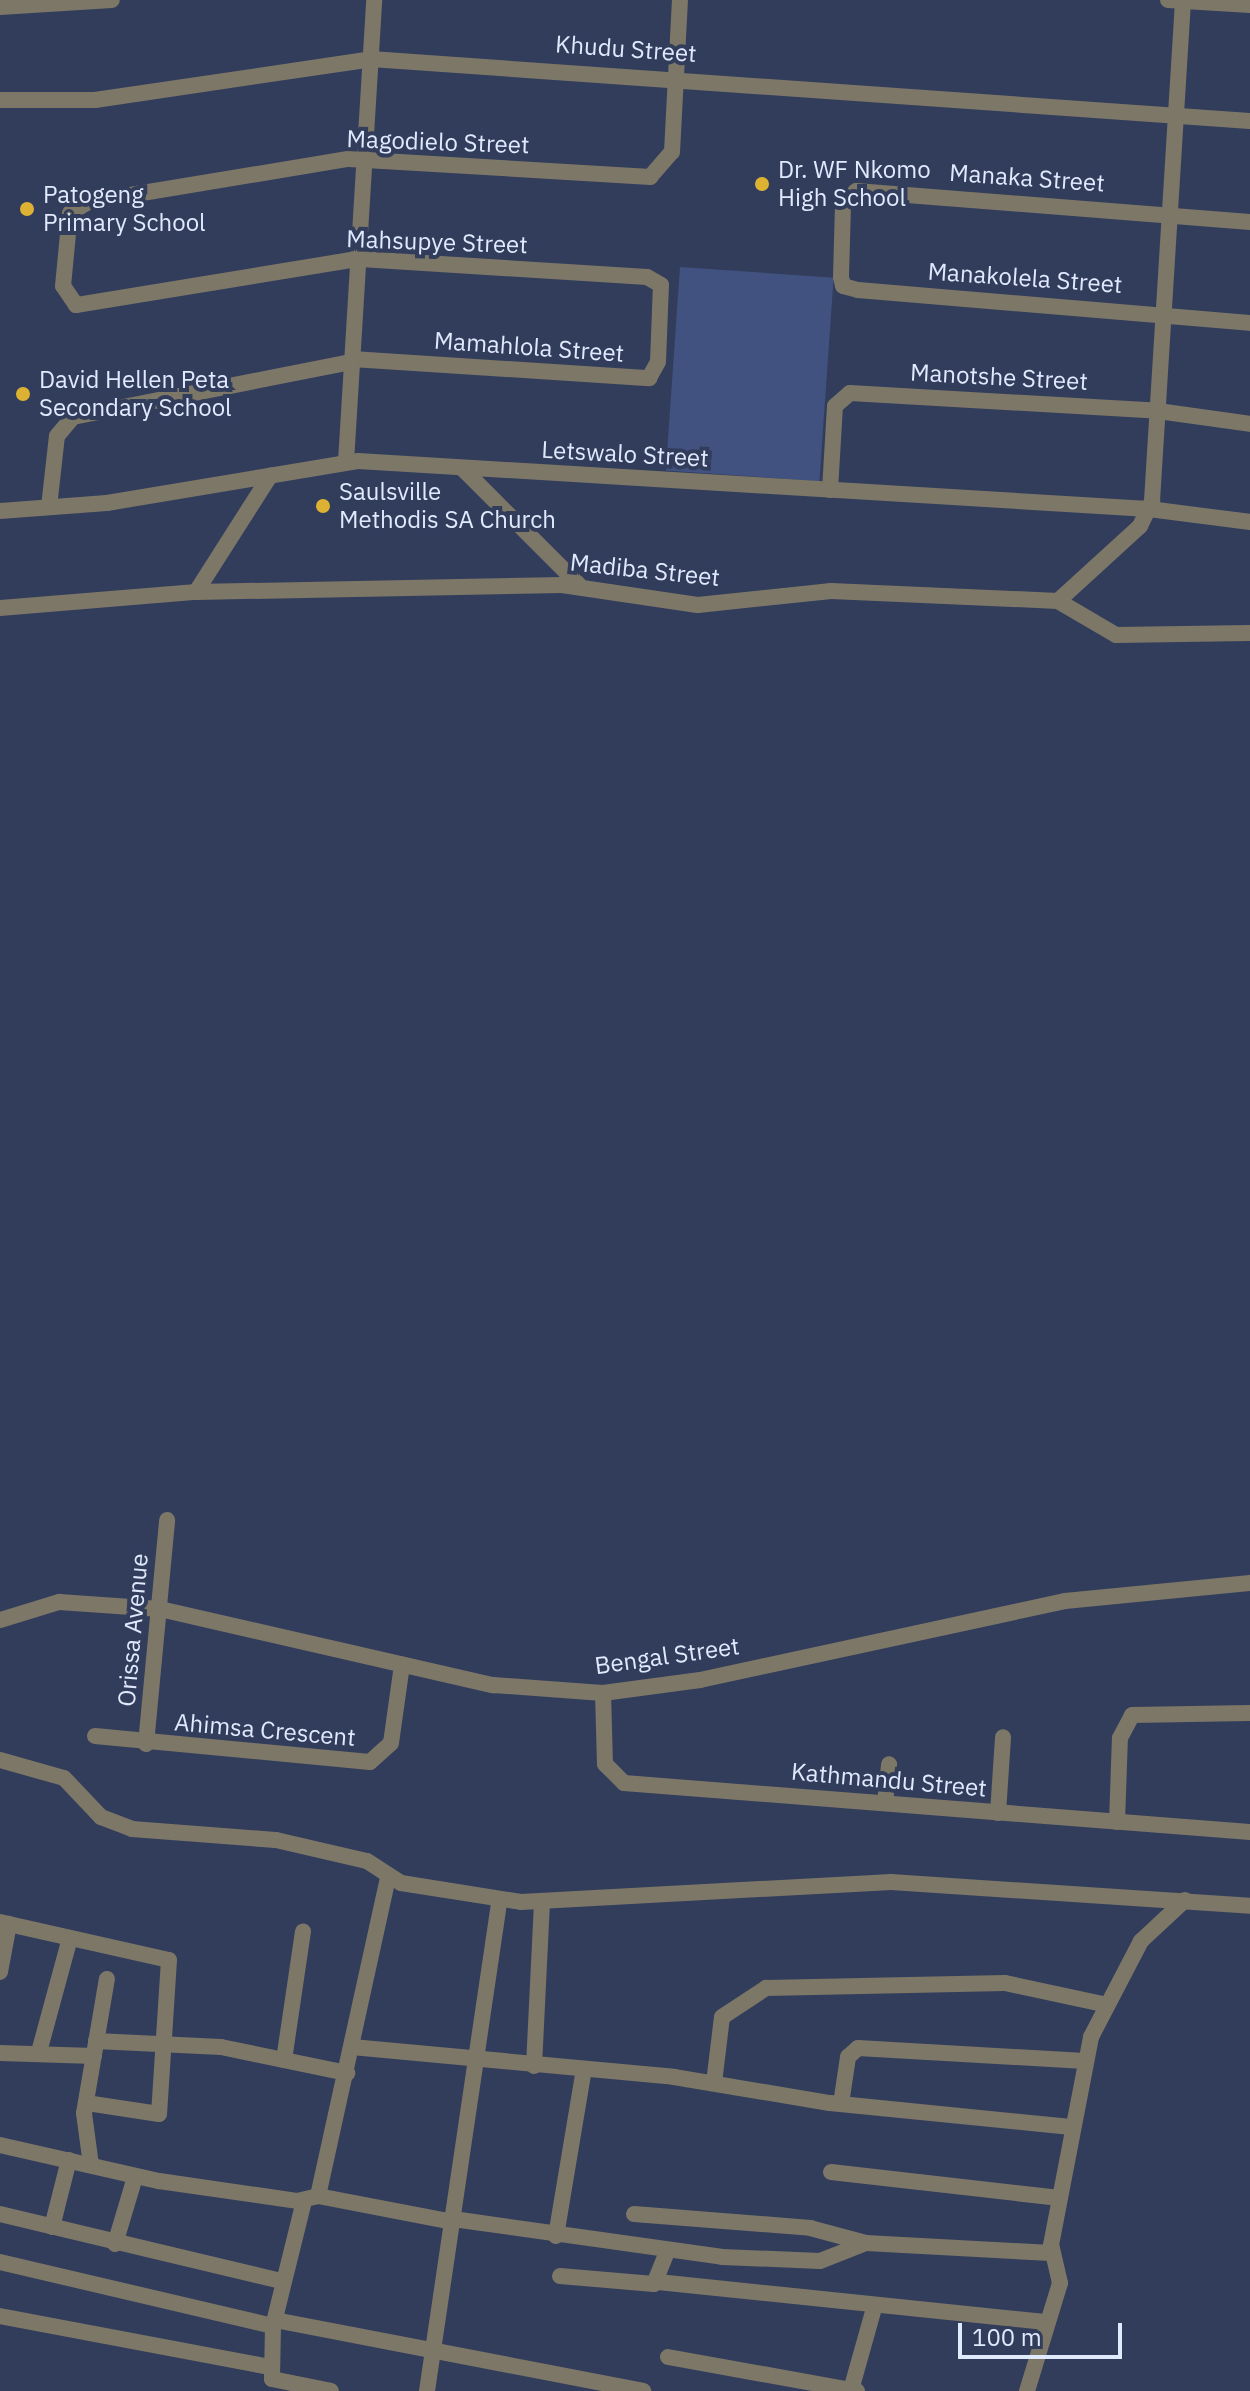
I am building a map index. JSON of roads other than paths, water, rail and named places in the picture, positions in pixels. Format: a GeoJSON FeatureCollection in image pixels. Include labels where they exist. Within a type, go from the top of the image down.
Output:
{"type":"FeatureCollection","features":[{"type":"Feature","properties":{"kind":"street"},"geometry":{"type":"LineString","coordinates":[[0,7],[112,0]]}},
{"type":"Feature","properties":{"kind":"street"},"geometry":{"type":"LineString","coordinates":[[346,462],[374,0]]}},
{"type":"Feature","properties":{"kind":"street"},"geometry":{"type":"LineString","coordinates":[[677,76],[680,0]]}},
{"type":"Feature","properties":{"kind":"street"},"geometry":{"type":"LineString","coordinates":[[1168,0],[1250,5]]}},
{"type":"Feature","properties":{"kind":"street"},"geometry":{"type":"LineString","coordinates":[[1183,1],[1158,411],[1149,509],[1058,601],[1116,635],[1250,633]]}},
{"type":"Feature","properties":{"kind":"street","name":"Khudu Street"},"geometry":{"type":"LineString","coordinates":[[0,100],[95,100],[371,59],[677,76],[1250,121]]}},
{"type":"Feature","properties":{"kind":"street","name":"Magodielo Street"},"geometry":{"type":"LineString","coordinates":[[64,258],[67,219],[79,204],[365,159],[650,177],[672,152],[677,76]]}},
{"type":"Feature","properties":{"kind":"street","name":"Manaka Street"},"geometry":{"type":"LineString","coordinates":[[842,241],[845,200],[862,190],[1169,212],[1250,222]]}},
{"type":"Feature","properties":{"kind":"street","name":"Manakolela Street"},"geometry":{"type":"LineString","coordinates":[[842,241],[842,283],[852,290],[1163,311],[1250,323]]}},
{"type":"Feature","properties":{"kind":"street","name":"Mahsupye Street"},"geometry":{"type":"LineString","coordinates":[[64,258],[64,292],[82,305],[357,259],[647,277],[661,285],[660,328]]}},
{"type":"Feature","properties":{"kind":"street","name":"Mamahlola Street"},"geometry":{"type":"LineString","coordinates":[[49,507],[57,436],[73,417],[352,360],[643,379],[656,371],[660,328]]}},
{"type":"Feature","properties":{"kind":"street","name":"Manotshe Street"},"geometry":{"type":"LineString","coordinates":[[830,490],[835,406],[850,393],[1158,411],[1250,424]]}},
{"type":"Feature","properties":{"kind":"street","name":"Letswalo Street"},"geometry":{"type":"LineString","coordinates":[[0,511],[270,476],[346,462],[1149,509],[1250,522]]}},
{"type":"Feature","properties":{"kind":"street"},"geometry":{"type":"LineString","coordinates":[[463,469],[579,585]]}},
{"type":"Feature","properties":{"kind":"street"},"geometry":{"type":"LineString","coordinates":[[196,592],[270,476]]}},
{"type":"Feature","properties":{"kind":"street","name":"Madiba Street"},"geometry":{"type":"LineString","coordinates":[[0,608],[196,592],[579,585],[698,605],[831,591],[1058,601]]}},
{"type":"Feature","properties":{"kind":"street","name":"Orissa Avenue"},"geometry":{"type":"LineString","coordinates":[[146,1744],[167,1520]]}},
{"type":"Feature","properties":{"kind":"street","name":"Bengal Street"},"geometry":{"type":"LineString","coordinates":[[0,1620],[59,1602],[160,1609],[252,1624],[402,1665],[493,1685],[603,1693],[700,1680],[1065,1601],[1250,1583]]}},
{"type":"Feature","properties":{"kind":"street","name":"Ahimsa Crescent"},"geometry":{"type":"LineString","coordinates":[[95,1736],[146,1744],[370,1762],[391,1743],[402,1665]]}},
{"type":"Feature","properties":{"kind":"street","name":"Kathmandu Street"},"geometry":{"type":"LineString","coordinates":[[603,1693],[605,1764],[615,1780],[1250,1832]]}},
{"type":"Feature","properties":{"kind":"street"},"geometry":{"type":"LineString","coordinates":[[1117,1822],[1120,1738],[1132,1715],[1250,1713]]}},
{"type":"Feature","properties":{"kind":"street"},"geometry":{"type":"LineString","coordinates":[[998,1813],[1003,1737]]}},
{"type":"Feature","properties":{"kind":"street"},"geometry":{"type":"LineString","coordinates":[[0,1760],[64,1778],[118,1826],[276,1840],[367,1861],[388,1878],[500,1899],[542,1903],[827,1882],[1250,1906]]}},
{"type":"Feature","properties":{"kind":"street"},"geometry":{"type":"LineString","coordinates":[[885,1803],[889,1764]]}},
{"type":"Feature","properties":{"kind":"street"},"geometry":{"type":"LineString","coordinates":[[271,2379],[274,2323],[282,2281],[311,2199],[347,2073],[388,1878]]}},
{"type":"Feature","properties":{"kind":"street"},"geometry":{"type":"LineString","coordinates":[[427,2391],[500,1899]]}},
{"type":"Feature","properties":{"kind":"street"},"geometry":{"type":"LineString","coordinates":[[1027,2391],[1043,2322],[1060,2283],[1051,2253],[1058,2198],[1085,2061],[1103,2004],[1141,1941],[1185,1900]]}},
{"type":"Feature","properties":{"kind":"street"},"geometry":{"type":"LineString","coordinates":[[534,2066],[542,1903]]}},
{"type":"Feature","properties":{"kind":"street"},"geometry":{"type":"LineString","coordinates":[[0,1972],[5,1923],[166,1957],[166,2043],[159,2114],[86,2103]]}},
{"type":"Feature","properties":{"kind":"street"},"geometry":{"type":"LineString","coordinates":[[284,2060],[303,1931]]}},
{"type":"Feature","properties":{"kind":"street"},"geometry":{"type":"LineString","coordinates":[[39,2052],[70,1938]]}},
{"type":"Feature","properties":{"kind":"street"},"geometry":{"type":"LineString","coordinates":[[91,2165],[86,2103],[107,1979]]}},
{"type":"Feature","properties":{"kind":"street"},"geometry":{"type":"LineString","coordinates":[[714,2083],[722,2017],[766,1988],[1005,1983],[1103,2004]]}},
{"type":"Feature","properties":{"kind":"street"},"geometry":{"type":"LineString","coordinates":[[0,2053],[166,2043],[284,2060],[347,2073]]}},
{"type":"Feature","properties":{"kind":"street"},"geometry":{"type":"LineString","coordinates":[[352,2047],[583,2074],[714,2083],[841,2104],[1071,2127]]}},
{"type":"Feature","properties":{"kind":"street"},"geometry":{"type":"LineString","coordinates":[[841,2104],[848,2057],[858,2048],[1085,2061]]}},
{"type":"Feature","properties":{"kind":"street"},"geometry":{"type":"LineString","coordinates":[[556,2236],[583,2074]]}},
{"type":"Feature","properties":{"kind":"street"},"geometry":{"type":"LineString","coordinates":[[0,2145],[135,2177],[311,2199],[667,2252],[811,2261],[866,2243]]}},
{"type":"Feature","properties":{"kind":"street"},"geometry":{"type":"LineString","coordinates":[[52,2227],[69,2160]]}},
{"type":"Feature","properties":{"kind":"street"},"geometry":{"type":"LineString","coordinates":[[831,2172],[1058,2198]]}},
{"type":"Feature","properties":{"kind":"street"},"geometry":{"type":"LineString","coordinates":[[115,2244],[135,2177]]}},
{"type":"Feature","properties":{"kind":"street"},"geometry":{"type":"LineString","coordinates":[[0,2214],[115,2244],[282,2281]]}},
{"type":"Feature","properties":{"kind":"street"},"geometry":{"type":"LineString","coordinates":[[634,2214],[810,2228],[866,2243],[1051,2253]]}},
{"type":"Feature","properties":{"kind":"street"},"geometry":{"type":"LineString","coordinates":[[658,2282],[667,2252]]}},
{"type":"Feature","properties":{"kind":"street"},"geometry":{"type":"LineString","coordinates":[[0,2262],[274,2323],[643,2391]]}},
{"type":"Feature","properties":{"kind":"street"},"geometry":{"type":"LineString","coordinates":[[560,2276],[658,2282],[874,2308],[1043,2322]]}},
{"type":"Feature","properties":{"kind":"street"},"geometry":{"type":"LineString","coordinates":[[668,2357],[854,2391],[874,2308]]}},
{"type":"Feature","properties":{"kind":"street"},"geometry":{"type":"LineString","coordinates":[[0,2316],[331,2391]]}},
{"type":"Feature","properties":{"kind":"place","name":"Dr. WF Nkomo High School"},"geometry":{"type":"Point","coordinates":[762,184]}},
{"type":"Feature","properties":{"kind":"place","name":"Patogeng Primary School"},"geometry":{"type":"Point","coordinates":[27,209]}},
{"type":"Feature","properties":{"kind":"place","name":"David Hellen Peta Secondary School"},"geometry":{"type":"Point","coordinates":[23,394]}},
{"type":"Feature","properties":{"kind":"place","name":"Saulsville Methodis SA Church"},"geometry":{"type":"Point","coordinates":[323,506]}}]}
